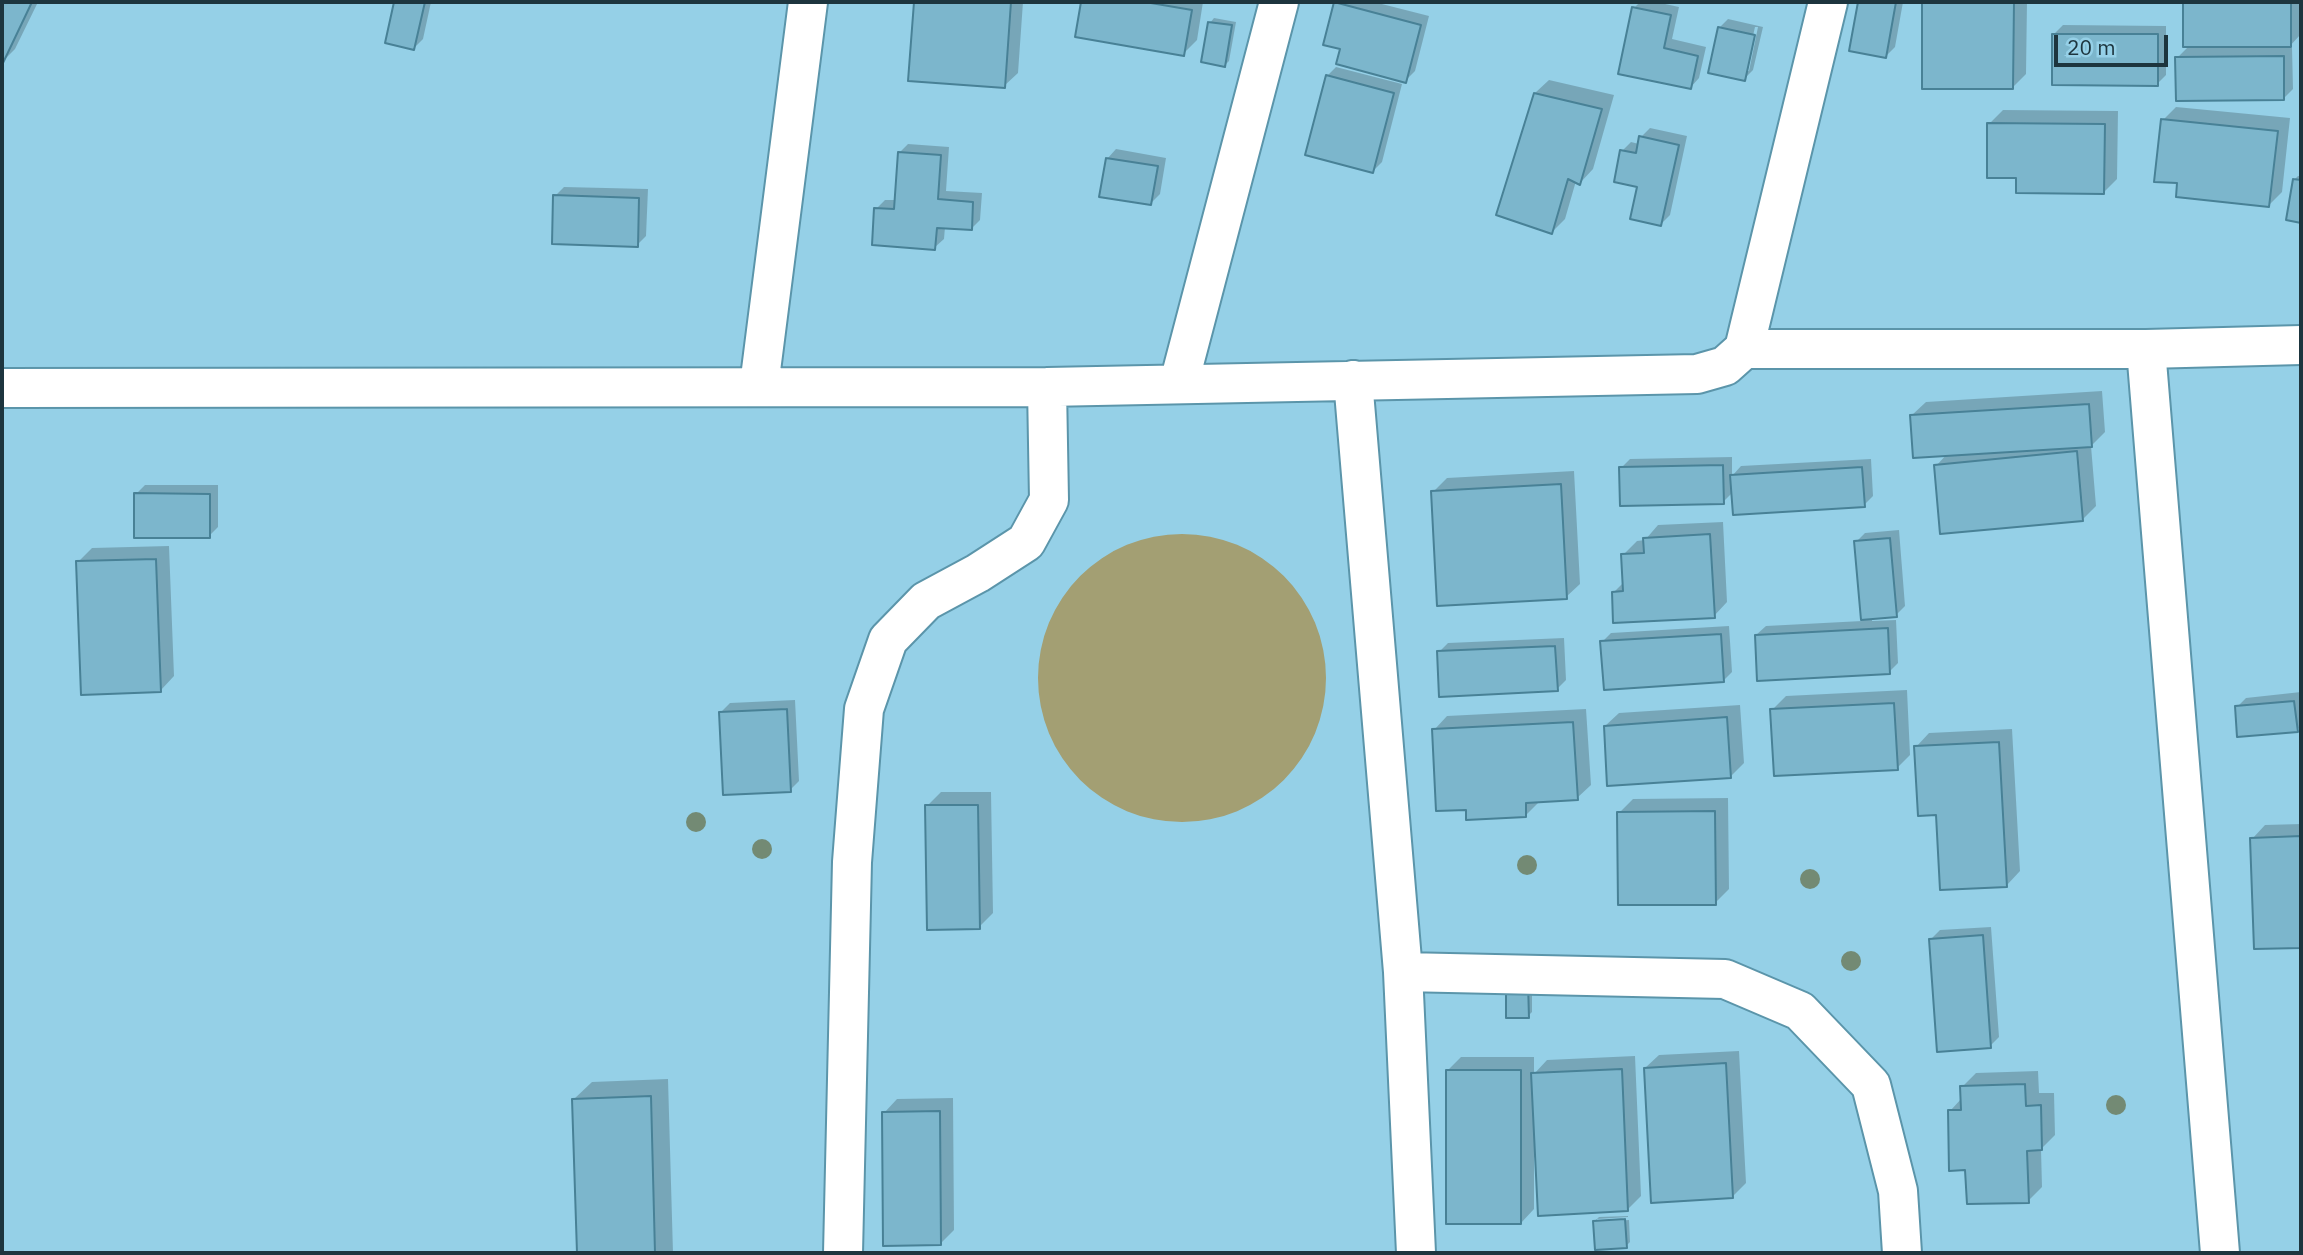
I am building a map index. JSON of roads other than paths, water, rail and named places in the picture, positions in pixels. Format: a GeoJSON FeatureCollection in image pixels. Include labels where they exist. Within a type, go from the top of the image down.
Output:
{"type":"FeatureCollection","features":[{"type":"Feature","properties":{"kind":"street"},"geometry":{"type":"LineString","coordinates":[[759,386],[808,2]]}},
{"type":"Feature","properties":{"kind":"street"},"geometry":{"type":"LineString","coordinates":[[1179,383],[1279,2]]}},
{"type":"Feature","properties":{"kind":"street"},"geometry":{"type":"LineString","coordinates":[[2,388],[1047,387],[1697,374],[1724,366],[1744,349],[1828,2]]}},
{"type":"Feature","properties":{"kind":"street"},"geometry":{"type":"LineString","coordinates":[[1744,349],[2147,349],[2301,345]]}},
{"type":"Feature","properties":{"kind":"street"},"geometry":{"type":"LineString","coordinates":[[2147,349],[2220,1253]]}},
{"type":"Feature","properties":{"kind":"street"},"geometry":{"type":"LineString","coordinates":[[1353,380],[1403,972],[1416,1253]]}},
{"type":"Feature","properties":{"kind":"street"},"geometry":{"type":"LineString","coordinates":[[843,1253],[852,862],[864,709],[888,640],[926,601],[978,573],[1026,542],[1049,500],[1047,387]]}},
{"type":"Feature","properties":{"kind":"street"},"geometry":{"type":"LineString","coordinates":[[1403,972],[1724,979],[1800,1011],[1871,1085],[1898,1191],[1902,1253]]}}]}
